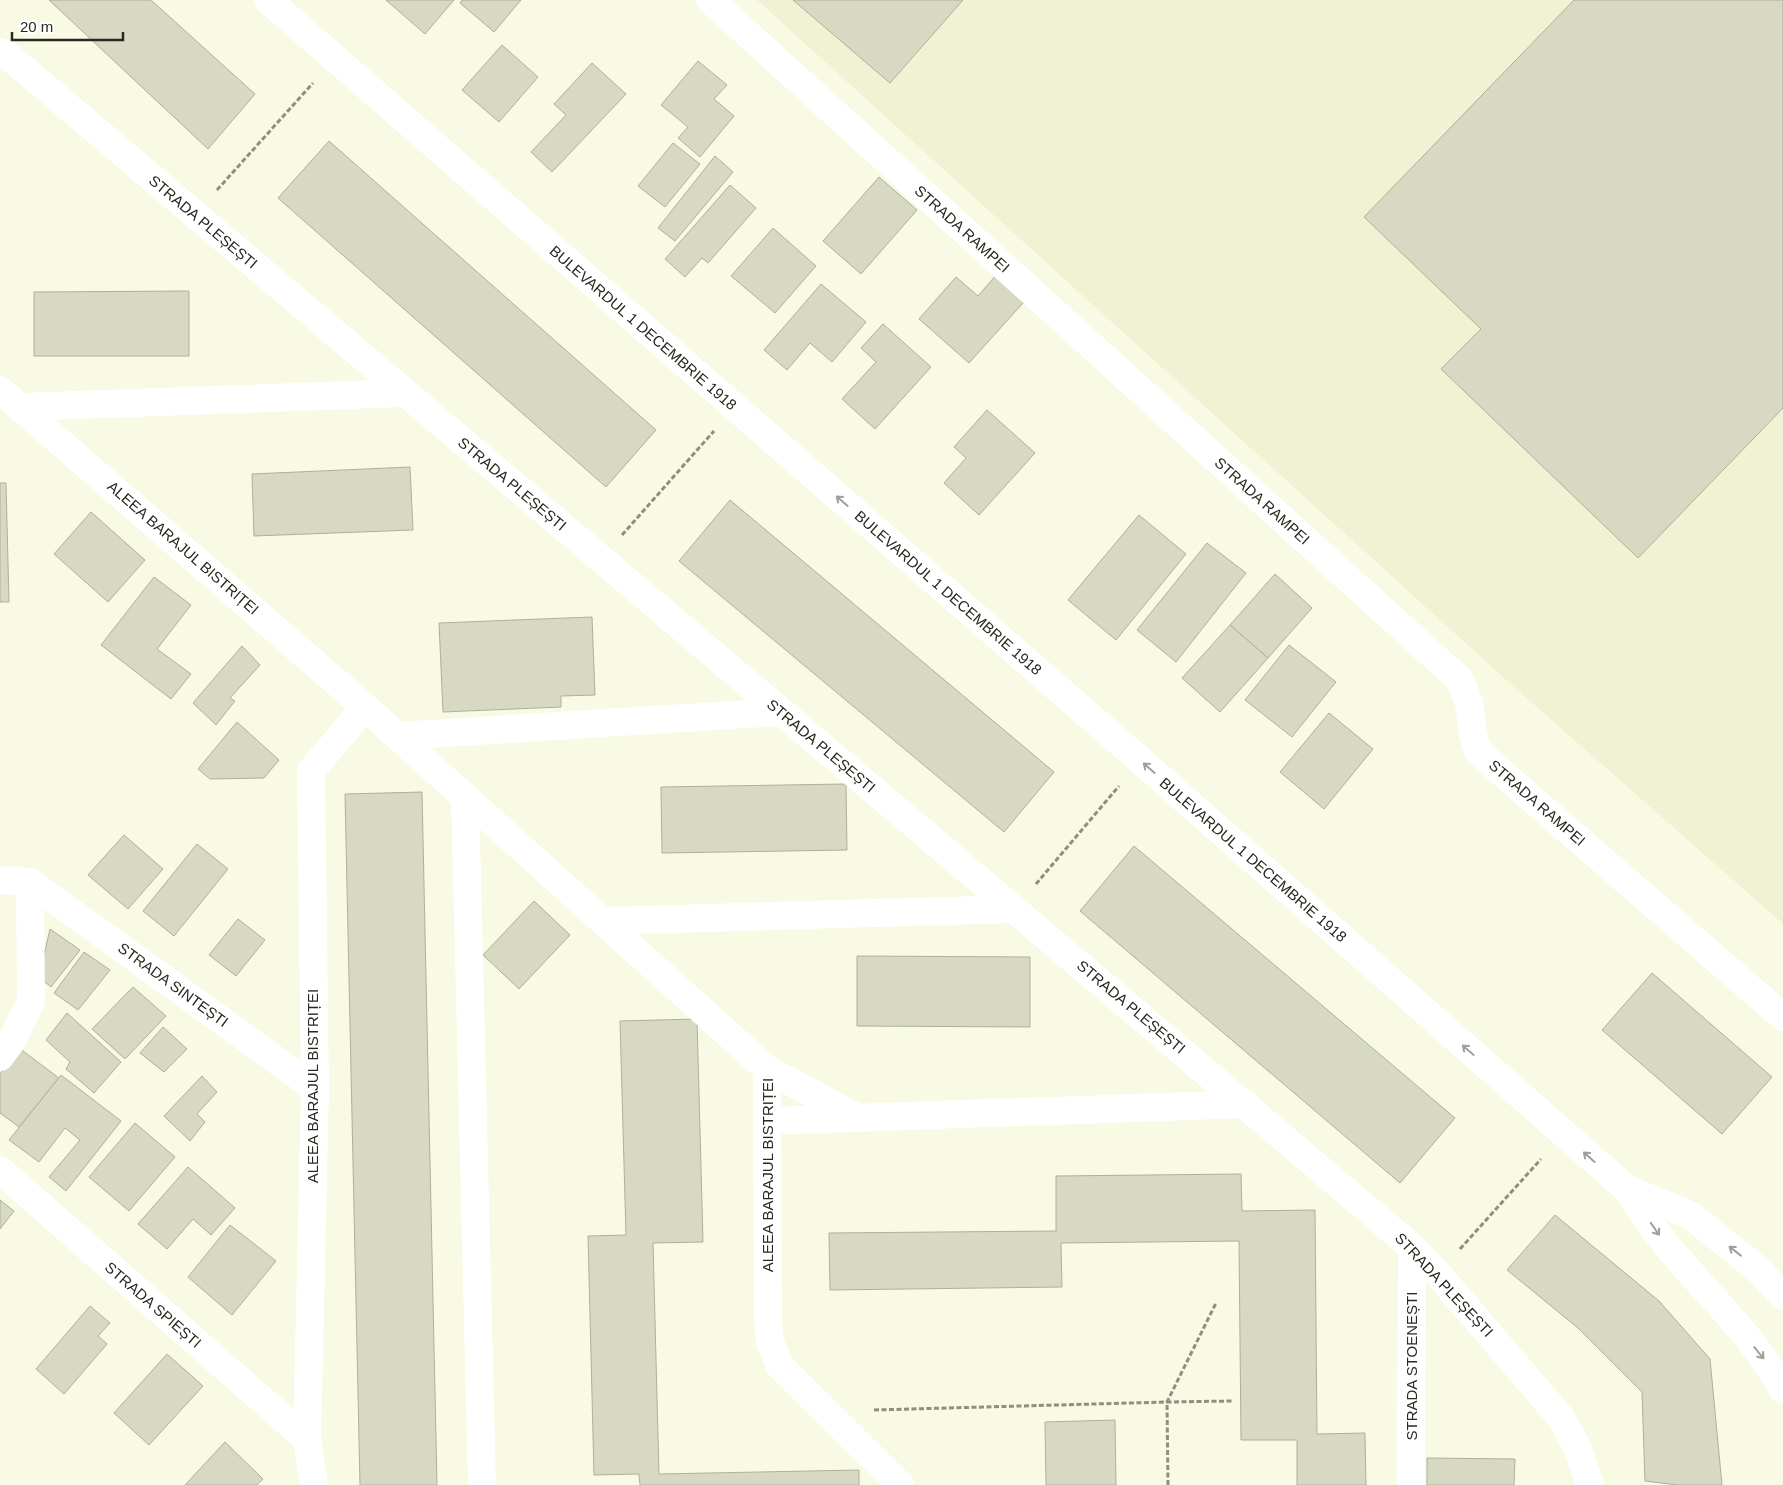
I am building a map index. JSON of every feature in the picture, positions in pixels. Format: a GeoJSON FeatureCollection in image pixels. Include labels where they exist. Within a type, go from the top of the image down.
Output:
{"type":"FeatureCollection","features":[{"type":"Feature","properties":{"kind":"street","name":"BULEVARDUL 1 DECEMBRIE 1918"},"geometry":{"type":"LineString","coordinates":[[268,0],[1140,761],[1626,1189],[1668,1247],[1726,1312],[1772,1369],[1783,1390]]}},
{"type":"Feature","properties":{"kind":"street","name":"STRADA RAMPEI"},"geometry":{"type":"LineString","coordinates":[[710,0],[1460,680],[1469,702],[1473,734],[1478,752],[1783,1017]]}},
{"type":"Feature","properties":{"kind":"street","name":"STRADA PLEȘEȘTI"},"geometry":{"type":"LineString","coordinates":[[0,52],[6,54],[1412,1246],[1562,1419],[1578,1449],[1590,1485]]}},
{"type":"Feature","properties":{"kind":"street","name":"ALEEA BARAJUL BISTRIȚEI"},"geometry":{"type":"LineString","coordinates":[[0,390],[465,796],[767,1069],[768,1319],[770,1342],[780,1366],[900,1485]]}},
{"type":"Feature","properties":{"kind":"street"},"geometry":{"type":"LineString","coordinates":[[21,407],[405,393]]}},
{"type":"Feature","properties":{"kind":"street","name":"ALEEA BARAJUL BISTRIȚEI"},"geometry":{"type":"LineString","coordinates":[[314,1485],[307,1439],[315,1088],[311,772],[365,708]]}},
{"type":"Feature","properties":{"kind":"street"},"geometry":{"type":"LineString","coordinates":[[397,736],[781,712]]}},
{"type":"Feature","properties":{"kind":"street"},"geometry":{"type":"LineString","coordinates":[[465,796],[482,1485]]}},
{"type":"Feature","properties":{"kind":"street"},"geometry":{"type":"LineString","coordinates":[[0,880],[30,882],[31,1001],[11,1042],[0,1057]]}},
{"type":"Feature","properties":{"kind":"street","name":"STRADA SINTEȘTI"},"geometry":{"type":"LineString","coordinates":[[30,882],[315,1088]]}},
{"type":"Feature","properties":{"kind":"street"},"geometry":{"type":"LineString","coordinates":[[603,921],[1014,909]]}},
{"type":"Feature","properties":{"kind":"street"},"geometry":{"type":"LineString","coordinates":[[767,1069],[856,1116]]}},
{"type":"Feature","properties":{"kind":"street"},"geometry":{"type":"LineString","coordinates":[[768,1121],[856,1116],[1246,1104]]}},
{"type":"Feature","properties":{"kind":"street","name":"STRADA SPIEȘTI"},"geometry":{"type":"LineString","coordinates":[[0,1170],[307,1439]]}},
{"type":"Feature","properties":{"kind":"street","name":"BULEVARDUL 1 DECEMBRIE 1918"},"geometry":{"type":"LineString","coordinates":[[1626,1189],[1690,1215],[1772,1276],[1783,1296]]}},
{"type":"Feature","properties":{"kind":"street","name":"STRADA STOENEȘTI"},"geometry":{"type":"LineString","coordinates":[[1411,1485],[1412,1246]]}},
{"type":"Feature","properties":{"kind":"path"},"geometry":{"type":"LineString","coordinates":[[194,214],[335,58]]}},
{"type":"Feature","properties":{"kind":"path"},"geometry":{"type":"LineString","coordinates":[[601,559],[735,408]]}},
{"type":"Feature","properties":{"kind":"path"},"geometry":{"type":"LineString","coordinates":[[1014,909],[1140,761]]}},
{"type":"Feature","properties":{"kind":"path"},"geometry":{"type":"LineString","coordinates":[[1437,1273],[1564,1135]]}},
{"type":"Feature","properties":{"kind":"path"},"geometry":{"type":"LineString","coordinates":[[1168,1485],[1167,1402],[1216,1303]]}},
{"type":"Feature","properties":{"kind":"path"},"geometry":{"type":"LineString","coordinates":[[826,1412],[1234,1401]]}},
{"type":"Feature","properties":{"kind":"shaded area"},"geometry":{"type":"Polygon","coordinates":[[[757,0],[1783,0],[1783,924],[1504,678],[757,0]]]}},
{"type":"Feature","properties":{"kind":"building"},"geometry":{"type":"Polygon","coordinates":[[[49,0],[151,0],[255,94],[208,149],[49,0]]]}},
{"type":"Feature","properties":{"kind":"building"},"geometry":{"type":"Polygon","coordinates":[[[386,0],[454,0],[425,34],[386,0]]]}},
{"type":"Feature","properties":{"kind":"building"},"geometry":{"type":"Polygon","coordinates":[[[462,0],[521,0],[494,32],[460,3],[462,0]]]}},
{"type":"Feature","properties":{"kind":"building"},"geometry":{"type":"Polygon","coordinates":[[[793,0],[963,0],[890,83],[793,0]]]}},
{"type":"Feature","properties":{"kind":"building"},"geometry":{"type":"Polygon","coordinates":[[[1574,0],[1783,0],[1783,408],[1638,558],[1441,369],[1481,329],[1364,217],[1574,0]]]}},
{"type":"Feature","properties":{"kind":"building"},"geometry":{"type":"Polygon","coordinates":[[[502,45],[538,77],[499,122],[462,90],[502,45]]]}},
{"type":"Feature","properties":{"kind":"building"},"geometry":{"type":"Polygon","coordinates":[[[698,61],[727,85],[714,99],[734,116],[700,157],[678,138],[688,127],[661,105],[698,61]]]}},
{"type":"Feature","properties":{"kind":"building"},"geometry":{"type":"Polygon","coordinates":[[[592,63],[626,94],[552,172],[531,152],[566,115],[554,104],[592,63]]]}},
{"type":"Feature","properties":{"kind":"building"},"geometry":{"type":"Polygon","coordinates":[[[329,141],[656,430],[606,487],[278,198],[329,141]]]}},
{"type":"Feature","properties":{"kind":"building"},"geometry":{"type":"Polygon","coordinates":[[[673,143],[700,164],[665,207],[638,186],[673,143]]]}},
{"type":"Feature","properties":{"kind":"building"},"geometry":{"type":"Polygon","coordinates":[[[715,156],[733,172],[675,241],[658,228],[715,156]]]}},
{"type":"Feature","properties":{"kind":"building"},"geometry":{"type":"Polygon","coordinates":[[[879,177],[917,210],[861,274],[823,241],[879,177]]]}},
{"type":"Feature","properties":{"kind":"building"},"geometry":{"type":"Polygon","coordinates":[[[730,185],[756,208],[708,263],[702,258],[685,277],[665,259],[730,185]]]}},
{"type":"Feature","properties":{"kind":"building"},"geometry":{"type":"Polygon","coordinates":[[[773,228],[816,266],[775,313],[731,276],[773,228]]]}},
{"type":"Feature","properties":{"kind":"building"},"geometry":{"type":"Polygon","coordinates":[[[1003,267],[1032,293],[969,363],[919,319],[956,277],[978,296],[1003,267]]]}},
{"type":"Feature","properties":{"kind":"building"},"geometry":{"type":"Polygon","coordinates":[[[821,284],[866,322],[832,362],[810,343],[787,370],[764,350],[821,284]]]}},
{"type":"Feature","properties":{"kind":"building"},"geometry":{"type":"Polygon","coordinates":[[[189,291],[189,356],[34,356],[34,292],[189,291]]]}},
{"type":"Feature","properties":{"kind":"building"},"geometry":{"type":"Polygon","coordinates":[[[883,324],[931,367],[875,429],[842,399],[876,362],[861,348],[883,324]]]}},
{"type":"Feature","properties":{"kind":"building"},"geometry":{"type":"Polygon","coordinates":[[[987,410],[1035,453],[979,515],[944,483],[966,458],[954,447],[987,410]]]}},
{"type":"Feature","properties":{"kind":"building"},"geometry":{"type":"Polygon","coordinates":[[[410,467],[413,530],[254,536],[252,474],[410,467]]]}},
{"type":"Feature","properties":{"kind":"building"},"geometry":{"type":"Polygon","coordinates":[[[0,483],[6,483],[9,602],[0,602],[0,483]]]}},
{"type":"Feature","properties":{"kind":"building"},"geometry":{"type":"Polygon","coordinates":[[[730,500],[1054,772],[1004,832],[679,561],[730,500]]]}},
{"type":"Feature","properties":{"kind":"building"},"geometry":{"type":"Polygon","coordinates":[[[91,512],[145,560],[108,602],[54,554],[91,512]]]}},
{"type":"Feature","properties":{"kind":"building"},"geometry":{"type":"Polygon","coordinates":[[[1139,515],[1186,554],[1116,640],[1068,600],[1139,515]]]}},
{"type":"Feature","properties":{"kind":"building"},"geometry":{"type":"Polygon","coordinates":[[[1207,543],[1246,573],[1176,662],[1137,630],[1207,543]]]}},
{"type":"Feature","properties":{"kind":"building"},"geometry":{"type":"Polygon","coordinates":[[[1275,574],[1312,608],[1268,658],[1230,625],[1275,574]]]}},
{"type":"Feature","properties":{"kind":"building"},"geometry":{"type":"Polygon","coordinates":[[[154,577],[191,605],[157,649],[191,674],[171,699],[101,645],[154,577]]]}},
{"type":"Feature","properties":{"kind":"building"},"geometry":{"type":"Polygon","coordinates":[[[592,617],[595,695],[561,696],[561,707],[443,712],[439,623],[592,617]]]}},
{"type":"Feature","properties":{"kind":"building"},"geometry":{"type":"Polygon","coordinates":[[[1230,625],[1268,658],[1220,712],[1182,678],[1230,625]]]}},
{"type":"Feature","properties":{"kind":"building"},"geometry":{"type":"Polygon","coordinates":[[[1289,645],[1336,682],[1292,737],[1245,700],[1289,645]]]}},
{"type":"Feature","properties":{"kind":"building"},"geometry":{"type":"Polygon","coordinates":[[[242,646],[260,665],[230,698],[235,701],[216,725],[193,703],[242,646]]]}},
{"type":"Feature","properties":{"kind":"building"},"geometry":{"type":"Polygon","coordinates":[[[1329,713],[1373,749],[1324,809],[1280,772],[1329,713]]]}},
{"type":"Feature","properties":{"kind":"building"},"geometry":{"type":"Polygon","coordinates":[[[237,722],[279,760],[264,778],[210,779],[198,769],[237,722]]]}},
{"type":"Feature","properties":{"kind":"building"},"geometry":{"type":"Polygon","coordinates":[[[846,784],[847,850],[662,853],[661,787],[846,784]]]}},
{"type":"Feature","properties":{"kind":"building"},"geometry":{"type":"Polygon","coordinates":[[[422,792],[437,1485],[360,1485],[345,794],[422,792]]]}},
{"type":"Feature","properties":{"kind":"building"},"geometry":{"type":"Polygon","coordinates":[[[124,835],[163,869],[128,909],[88,875],[124,835]]]}},
{"type":"Feature","properties":{"kind":"building"},"geometry":{"type":"Polygon","coordinates":[[[197,844],[228,869],[174,936],[143,911],[197,844]]]}},
{"type":"Feature","properties":{"kind":"building"},"geometry":{"type":"Polygon","coordinates":[[[1134,846],[1455,1118],[1400,1183],[1080,911],[1134,846]]]}},
{"type":"Feature","properties":{"kind":"building"},"geometry":{"type":"Polygon","coordinates":[[[534,901],[570,935],[519,989],[483,955],[534,901]]]}},
{"type":"Feature","properties":{"kind":"building"},"geometry":{"type":"Polygon","coordinates":[[[238,919],[265,940],[236,976],[209,955],[238,919]]]}},
{"type":"Feature","properties":{"kind":"building"},"geometry":{"type":"Polygon","coordinates":[[[50,929],[80,950],[51,987],[39,977],[50,929]]]}},
{"type":"Feature","properties":{"kind":"building"},"geometry":{"type":"Polygon","coordinates":[[[84,952],[110,970],[78,1010],[54,993],[84,952]]]}},
{"type":"Feature","properties":{"kind":"building"},"geometry":{"type":"Polygon","coordinates":[[[857,956],[1030,957],[1030,1027],[857,1026],[857,956]]]}},
{"type":"Feature","properties":{"kind":"building"},"geometry":{"type":"Polygon","coordinates":[[[1652,973],[1772,1077],[1722,1134],[1602,1030],[1652,973]]]}},
{"type":"Feature","properties":{"kind":"building"},"geometry":{"type":"Polygon","coordinates":[[[133,987],[166,1016],[125,1059],[92,1029],[133,987]]]}},
{"type":"Feature","properties":{"kind":"building"},"geometry":{"type":"Polygon","coordinates":[[[67,1013],[121,1062],[94,1093],[66,1069],[70,1062],[46,1040],[67,1013]]]}},
{"type":"Feature","properties":{"kind":"building"},"geometry":{"type":"Polygon","coordinates":[[[697,1019],[703,1242],[653,1243],[659,1474],[859,1470],[859,1485],[640,1485],[639,1474],[594,1475],[588,1236],[626,1235],[620,1021],[697,1019]]]}},
{"type":"Feature","properties":{"kind":"building"},"geometry":{"type":"Polygon","coordinates":[[[163,1027],[187,1049],[164,1072],[140,1053],[163,1027]]]}},
{"type":"Feature","properties":{"kind":"building"},"geometry":{"type":"Polygon","coordinates":[[[19,1048],[59,1078],[19,1127],[0,1113],[0,1074],[19,1048]]]}},
{"type":"Feature","properties":{"kind":"building"},"geometry":{"type":"Polygon","coordinates":[[[61,1075],[121,1121],[66,1191],[49,1177],[80,1140],[65,1128],[39,1162],[9,1140],[61,1075]]]}},
{"type":"Feature","properties":{"kind":"building"},"geometry":{"type":"Polygon","coordinates":[[[202,1076],[217,1092],[197,1114],[205,1122],[190,1141],[164,1116],[202,1076]]]}},
{"type":"Feature","properties":{"kind":"building"},"geometry":{"type":"Polygon","coordinates":[[[135,1123],[175,1157],[129,1211],[89,1177],[135,1123]]]}},
{"type":"Feature","properties":{"kind":"building"},"geometry":{"type":"Polygon","coordinates":[[[188,1167],[235,1208],[211,1235],[193,1219],[167,1249],[138,1224],[188,1167]]]}},
{"type":"Feature","properties":{"kind":"building"},"geometry":{"type":"Polygon","coordinates":[[[1241,1174],[1242,1211],[1315,1210],[1317,1434],[1365,1433],[1366,1485],[1297,1485],[1297,1440],[1241,1440],[1239,1241],[1061,1243],[1062,1287],[830,1290],[829,1233],[1056,1231],[1056,1176],[1241,1174]]]}},
{"type":"Feature","properties":{"kind":"building"},"geometry":{"type":"Polygon","coordinates":[[[0,1200],[14,1211],[0,1229],[0,1200]]]}},
{"type":"Feature","properties":{"kind":"building"},"geometry":{"type":"Polygon","coordinates":[[[1555,1215],[1659,1301],[1710,1359],[1722,1485],[1677,1485],[1645,1481],[1642,1392],[1578,1328],[1507,1270],[1555,1215]]]}},
{"type":"Feature","properties":{"kind":"building"},"geometry":{"type":"Polygon","coordinates":[[[230,1225],[276,1261],[232,1315],[188,1277],[230,1225]]]}},
{"type":"Feature","properties":{"kind":"building"},"geometry":{"type":"Polygon","coordinates":[[[90,1306],[110,1323],[98,1336],[107,1344],[64,1394],[36,1369],[90,1306]]]}},
{"type":"Feature","properties":{"kind":"building"},"geometry":{"type":"Polygon","coordinates":[[[167,1354],[203,1386],[149,1445],[114,1413],[167,1354]]]}},
{"type":"Feature","properties":{"kind":"building"},"geometry":{"type":"Polygon","coordinates":[[[1115,1420],[1116,1485],[1046,1485],[1045,1422],[1115,1420]]]}},
{"type":"Feature","properties":{"kind":"building"},"geometry":{"type":"Polygon","coordinates":[[[225,1442],[263,1479],[257,1485],[185,1485],[225,1442]]]}},
{"type":"Feature","properties":{"kind":"building"},"geometry":{"type":"Polygon","coordinates":[[[1427,1458],[1515,1459],[1514,1485],[1427,1485],[1427,1458]]]}}]}
